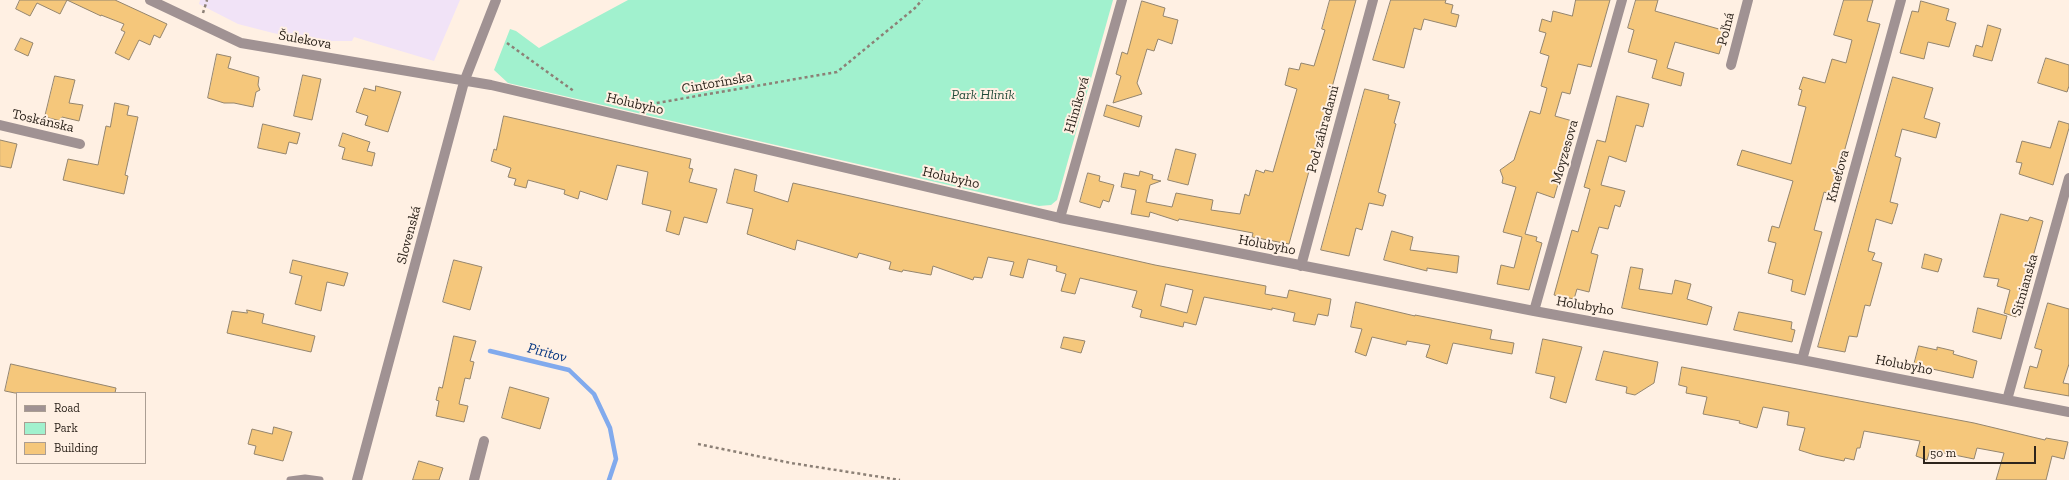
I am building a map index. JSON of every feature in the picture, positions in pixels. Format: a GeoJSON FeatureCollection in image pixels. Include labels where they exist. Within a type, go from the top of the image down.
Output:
{"type":"FeatureCollection","features":[{"type":"Feature","properties":{"kind":"street","name":"Šulekova"},"geometry":{"type":"LineString","coordinates":[[150,0],[241,43],[464,82]]}},
{"type":"Feature","properties":{"kind":"street","name":"Slovenská"},"geometry":{"type":"LineString","coordinates":[[358,480],[464,82],[496,0]]}},
{"type":"Feature","properties":{"kind":"street","name":"Hliníková"},"geometry":{"type":"LineString","coordinates":[[1060,218],[1122,0]]}},
{"type":"Feature","properties":{"kind":"street","name":"Pod záhradami"},"geometry":{"type":"LineString","coordinates":[[1301,266],[1373,0]]}},
{"type":"Feature","properties":{"kind":"street","name":"Moyzesova"},"geometry":{"type":"LineString","coordinates":[[1534,311],[1622,0]]}},
{"type":"Feature","properties":{"kind":"street","name":"Poľná"},"geometry":{"type":"LineString","coordinates":[[1731,65],[1748,0]]}},
{"type":"Feature","properties":{"kind":"street","name":"Kmeťova"},"geometry":{"type":"LineString","coordinates":[[1802,360],[1901,0]]}},
{"type":"Feature","properties":{"kind":"street","name":"Holubyho"},"geometry":{"type":"LineString","coordinates":[[464,82],[491,85],[1060,218],[1534,311],[1802,360],[2069,412]]}},
{"type":"Feature","properties":{"kind":"street","name":"Toskánska"},"geometry":{"type":"LineString","coordinates":[[0,125],[80,144]]}},
{"type":"Feature","properties":{"kind":"street","name":"Sitnianska"},"geometry":{"type":"LineString","coordinates":[[2007,400],[2069,178]]}},
{"type":"Feature","properties":{"kind":"street"},"geometry":{"type":"LineString","coordinates":[[474,480],[484,441]]}},
{"type":"Feature","properties":{"kind":"lane"},"geometry":{"type":"LineString","coordinates":[[290,480],[305,478],[320,480]]}},
{"type":"Feature","properties":{"kind":"path","name":"Cintorínska"},"geometry":{"type":"LineString","coordinates":[[638,107],[837,72],[915,8],[922,0]]}},
{"type":"Feature","properties":{"kind":"path"},"geometry":{"type":"LineString","coordinates":[[507,43],[578,94]]}},
{"type":"Feature","properties":{"kind":"path"},"geometry":{"type":"LineString","coordinates":[[698,444],[791,463],[900,480]]}},
{"type":"Feature","properties":{"kind":"shaded area"},"geometry":{"type":"Polygon","coordinates":[[[200,0],[460,0],[434,61],[354,37],[352,41],[312,41],[238,24],[199,4],[200,0]]]}},
{"type":"Feature","properties":{"kind":"green space","name":"Park Hliník"},"geometry":{"type":"Polygon","coordinates":[[[628,0],[1113,0],[1057,200],[1051,205],[1039,206],[508,83],[494,70],[510,29],[516,31],[539,48],[628,0]]]}},
{"type":"Feature","properties":{"kind":"building"},"geometry":{"type":"Polygon","coordinates":[[[20,0],[67,0],[60,14],[37,3],[30,16],[16,9],[20,0]]]}},
{"type":"Feature","properties":{"kind":"building"},"geometry":{"type":"Polygon","coordinates":[[[67,0],[115,0],[167,24],[160,38],[154,35],[150,45],[139,40],[129,60],[115,53],[125,32],[121,30],[124,24],[101,16],[67,0]]]}},
{"type":"Feature","properties":{"kind":"building"},"geometry":{"type":"Polygon","coordinates":[[[1330,0],[1356,0],[1289,244],[1252,237],[1253,233],[1179,219],[1178,221],[1150,212],[1149,217],[1131,214],[1136,190],[1121,187],[1124,173],[1139,176],[1140,171],[1153,175],[1152,179],[1161,181],[1150,185],[1146,202],[1172,207],[1176,193],[1213,200],[1211,210],[1240,214],[1245,194],[1249,196],[1256,170],[1264,173],[1265,170],[1273,172],[1297,89],[1285,85],[1289,68],[1299,70],[1301,63],[1314,66],[1325,30],[1322,29],[1330,0]]]}},
{"type":"Feature","properties":{"kind":"building"},"geometry":{"type":"Polygon","coordinates":[[[1391,0],[1446,0],[1445,3],[1453,5],[1451,13],[1459,15],[1456,27],[1424,19],[1421,30],[1414,28],[1404,68],[1373,60],[1391,0]]]}},
{"type":"Feature","properties":{"kind":"building"},"geometry":{"type":"Polygon","coordinates":[[[1576,0],[1610,0],[1591,67],[1578,64],[1570,94],[1562,92],[1555,116],[1576,122],[1554,198],[1537,192],[1525,234],[1537,237],[1536,241],[1542,243],[1529,290],[1497,284],[1501,265],[1514,268],[1522,237],[1503,232],[1516,187],[1502,183],[1503,178],[1500,170],[1514,160],[1530,111],[1540,114],[1547,88],[1541,86],[1549,56],[1540,53],[1546,33],[1539,31],[1542,19],[1551,22],[1553,11],[1572,16],[1576,0]]]}},
{"type":"Feature","properties":{"kind":"building"},"geometry":{"type":"Polygon","coordinates":[[[1636,0],[1658,0],[1655,11],[1726,31],[1719,54],[1675,42],[1667,68],[1684,73],[1681,86],[1652,78],[1657,60],[1628,52],[1634,30],[1628,28],[1636,0]]]}},
{"type":"Feature","properties":{"kind":"building"},"geometry":{"type":"Polygon","coordinates":[[[1844,0],[1873,0],[1867,21],[1880,24],[1832,195],[1824,192],[1814,230],[1822,232],[1805,295],[1791,291],[1793,280],[1768,273],[1776,243],[1768,241],[1772,226],[1779,228],[1793,181],[1737,165],[1742,150],[1791,164],[1806,107],[1798,105],[1802,90],[1799,89],[1803,77],[1825,83],[1832,59],[1846,63],[1852,40],[1834,35],[1844,0]]]}},
{"type":"Feature","properties":{"kind":"building"},"geometry":{"type":"Polygon","coordinates":[[[1142,1],[1165,8],[1163,16],[1178,20],[1172,44],[1158,39],[1154,51],[1147,49],[1137,83],[1142,94],[1113,103],[1121,76],[1116,74],[1122,52],[1127,54],[1142,1]]]}},
{"type":"Feature","properties":{"kind":"building"},"geometry":{"type":"Polygon","coordinates":[[[1921,1],[1949,9],[1946,20],[1956,23],[1949,47],[1928,42],[1924,59],[1900,53],[1912,11],[1918,12],[1921,1]]]}},
{"type":"Feature","properties":{"kind":"building"},"geometry":{"type":"Polygon","coordinates":[[[1988,25],[2001,29],[1992,61],[1973,56],[1976,45],[1982,47],[1988,25]]]}},
{"type":"Feature","properties":{"kind":"building"},"geometry":{"type":"Polygon","coordinates":[[[21,38],[33,43],[28,56],[15,50],[21,38]]]}},
{"type":"Feature","properties":{"kind":"building"},"geometry":{"type":"Polygon","coordinates":[[[217,54],[231,57],[228,68],[259,77],[258,85],[260,90],[256,92],[253,107],[234,103],[224,103],[208,98],[217,54]]]}},
{"type":"Feature","properties":{"kind":"building"},"geometry":{"type":"Polygon","coordinates":[[[2046,58],[2069,65],[2069,86],[2067,92],[2038,83],[2046,58]]]}},
{"type":"Feature","properties":{"kind":"building"},"geometry":{"type":"Polygon","coordinates":[[[303,75],[321,79],[312,120],[294,116],[303,75]]]}},
{"type":"Feature","properties":{"kind":"building"},"geometry":{"type":"Polygon","coordinates":[[[55,76],[75,80],[69,103],[83,105],[79,121],[62,117],[61,121],[45,117],[55,76]]]}},
{"type":"Feature","properties":{"kind":"building"},"geometry":{"type":"Polygon","coordinates":[[[1893,77],[1933,88],[1924,118],[1940,123],[1936,138],[1902,129],[1895,156],[1901,158],[1890,202],[1898,204],[1892,224],[1876,219],[1868,251],[1875,253],[1872,260],[1882,263],[1870,306],[1865,305],[1857,337],[1849,336],[1845,352],[1818,347],[1893,77]]]}},
{"type":"Feature","properties":{"kind":"building"},"geometry":{"type":"Polygon","coordinates":[[[376,86],[401,92],[388,132],[365,125],[368,116],[356,112],[364,88],[375,91],[376,86]]]}},
{"type":"Feature","properties":{"kind":"building"},"geometry":{"type":"Polygon","coordinates":[[[1365,89],[1389,95],[1388,99],[1400,102],[1394,123],[1396,124],[1378,192],[1386,195],[1383,206],[1369,203],[1362,230],[1356,228],[1349,256],[1321,250],[1365,89]]]}},
{"type":"Feature","properties":{"kind":"building"},"geometry":{"type":"Polygon","coordinates":[[[1617,96],[1649,104],[1643,127],[1636,125],[1626,162],[1609,156],[1601,185],[1625,191],[1620,207],[1615,205],[1608,229],[1599,227],[1591,253],[1598,255],[1589,292],[1577,289],[1574,299],[1554,295],[1572,230],[1578,232],[1590,189],[1584,187],[1597,140],[1605,142],[1617,96]]]}},
{"type":"Feature","properties":{"kind":"building"},"geometry":{"type":"Polygon","coordinates":[[[115,103],[129,106],[127,115],[138,117],[125,175],[128,176],[124,194],[63,180],[68,159],[98,165],[106,126],[110,127],[115,103]]]}},
{"type":"Feature","properties":{"kind":"building"},"geometry":{"type":"Polygon","coordinates":[[[1107,105],[1142,116],[1139,127],[1104,116],[1107,105]]]}},
{"type":"Feature","properties":{"kind":"building"},"geometry":{"type":"Polygon","coordinates":[[[504,116],[691,159],[689,168],[693,169],[689,182],[717,189],[707,223],[684,217],[679,235],[666,231],[671,211],[642,204],[648,172],[617,165],[607,200],[580,191],[578,199],[564,194],[565,190],[528,180],[526,188],[514,185],[516,179],[508,177],[511,168],[491,161],[494,149],[496,150],[504,116]]]}},
{"type":"Feature","properties":{"kind":"building"},"geometry":{"type":"Polygon","coordinates":[[[2059,121],[2069,124],[2069,128],[2053,185],[2019,174],[2022,163],[2016,162],[2022,141],[2050,148],[2059,121]]]}},
{"type":"Feature","properties":{"kind":"building"},"geometry":{"type":"Polygon","coordinates":[[[263,124],[300,133],[297,144],[289,142],[286,154],[258,148],[263,124]]]}},
{"type":"Feature","properties":{"kind":"building"},"geometry":{"type":"Polygon","coordinates":[[[343,133],[370,142],[367,151],[375,153],[372,166],[342,159],[345,148],[339,146],[343,133]]]}},
{"type":"Feature","properties":{"kind":"building"},"geometry":{"type":"Polygon","coordinates":[[[0,140],[17,144],[11,168],[0,166],[0,140]]]}},
{"type":"Feature","properties":{"kind":"building"},"geometry":{"type":"Polygon","coordinates":[[[1176,149],[1196,154],[1188,185],[1168,180],[1176,149]]]}},
{"type":"Feature","properties":{"kind":"building"},"geometry":{"type":"Polygon","coordinates":[[[735,169],[757,175],[754,191],[788,202],[793,183],[1155,265],[1266,286],[1265,294],[1287,298],[1289,290],[1331,299],[1328,316],[1318,314],[1315,325],[1293,321],[1295,313],[1204,297],[1196,325],[1184,322],[1183,327],[1140,317],[1142,310],[1132,307],[1137,291],[1080,278],[1075,294],[1061,291],[1066,274],[1056,271],[1057,266],[1028,259],[1023,278],[1010,275],[1014,262],[988,257],[982,278],[974,277],[973,280],[933,266],[931,275],[903,270],[902,272],[889,269],[891,262],[859,253],[857,258],[797,240],[795,250],[747,234],[753,209],[727,203],[735,169]],[[1166,284],[1161,306],[1187,313],[1193,290],[1166,284]]]}},
{"type":"Feature","properties":{"kind":"building"},"geometry":{"type":"Polygon","coordinates":[[[1088,173],[1100,176],[1099,181],[1114,185],[1109,202],[1103,200],[1100,208],[1080,202],[1088,173]]]}},
{"type":"Feature","properties":{"kind":"building"},"geometry":{"type":"Polygon","coordinates":[[[2001,214],[2028,221],[2030,217],[2043,221],[2016,317],[2004,313],[2010,290],[1997,286],[1999,279],[1984,277],[2001,214]]]}},
{"type":"Feature","properties":{"kind":"building"},"geometry":{"type":"Polygon","coordinates":[[[1392,231],[1413,237],[1410,250],[1459,256],[1457,273],[1427,268],[1427,271],[1384,260],[1392,231]]]}},
{"type":"Feature","properties":{"kind":"building"},"geometry":{"type":"Polygon","coordinates":[[[1925,254],[1942,259],[1938,272],[1922,268],[1925,254]]]}},
{"type":"Feature","properties":{"kind":"building"},"geometry":{"type":"Polygon","coordinates":[[[293,260],[348,273],[344,286],[327,282],[321,311],[295,304],[302,276],[290,273],[293,260]]]}},
{"type":"Feature","properties":{"kind":"building"},"geometry":{"type":"Polygon","coordinates":[[[454,260],[482,267],[470,310],[443,302],[454,260]]]}},
{"type":"Feature","properties":{"kind":"building"},"geometry":{"type":"Polygon","coordinates":[[[1631,267],[1643,269],[1639,289],[1672,294],[1675,280],[1691,284],[1687,299],[1712,307],[1707,325],[1622,308],[1631,267]]]}},
{"type":"Feature","properties":{"kind":"building"},"geometry":{"type":"Polygon","coordinates":[[[1356,302],[1415,316],[1492,330],[1490,339],[1514,343],[1512,354],[1453,343],[1447,364],[1426,357],[1430,345],[1407,341],[1406,345],[1372,337],[1366,356],[1355,352],[1362,329],[1351,327],[1356,302]]]}},
{"type":"Feature","properties":{"kind":"building"},"geometry":{"type":"Polygon","coordinates":[[[2048,303],[2069,309],[2069,364],[2063,383],[2069,384],[2069,396],[2024,388],[2030,366],[2037,368],[2042,350],[2035,348],[2048,303]]]}},
{"type":"Feature","properties":{"kind":"building"},"geometry":{"type":"Polygon","coordinates":[[[1978,308],[2007,316],[2001,339],[1973,332],[1978,308]]]}},
{"type":"Feature","properties":{"kind":"building"},"geometry":{"type":"Polygon","coordinates":[[[247,310],[264,314],[262,323],[315,336],[311,352],[227,333],[232,311],[247,313],[247,310]]]}},
{"type":"Feature","properties":{"kind":"building"},"geometry":{"type":"Polygon","coordinates":[[[1739,312],[1792,322],[1791,329],[1795,330],[1792,342],[1734,330],[1739,312]]]}},
{"type":"Feature","properties":{"kind":"building"},"geometry":{"type":"Polygon","coordinates":[[[454,336],[476,341],[470,361],[474,362],[470,379],[465,378],[459,404],[468,406],[464,422],[436,416],[439,401],[436,400],[439,387],[442,388],[454,336]]]}},
{"type":"Feature","properties":{"kind":"building"},"geometry":{"type":"Polygon","coordinates":[[[1064,337],[1085,341],[1081,353],[1061,348],[1064,337]]]}},
{"type":"Feature","properties":{"kind":"building"},"geometry":{"type":"Polygon","coordinates":[[[1543,339],[1582,347],[1566,403],[1550,398],[1555,377],[1536,373],[1543,339]]]}},
{"type":"Feature","properties":{"kind":"building"},"geometry":{"type":"Polygon","coordinates":[[[1919,346],[1937,350],[1937,347],[1954,351],[1953,354],[1977,361],[1973,378],[1914,365],[1919,346]]]}},
{"type":"Feature","properties":{"kind":"building"},"geometry":{"type":"Polygon","coordinates":[[[1604,351],[1658,362],[1654,383],[1635,395],[1626,393],[1627,387],[1596,380],[1604,351]]]}},
{"type":"Feature","properties":{"kind":"building"},"geometry":{"type":"Polygon","coordinates":[[[11,364],[116,388],[115,392],[15,393],[5,391],[11,364]]]}},
{"type":"Feature","properties":{"kind":"building"},"geometry":{"type":"Polygon","coordinates":[[[1682,367],[1974,423],[2045,440],[2046,438],[2068,442],[2064,459],[2052,456],[2046,480],[1996,480],[2004,453],[1977,448],[1974,459],[1930,450],[1927,460],[1916,456],[1920,441],[1864,431],[1860,448],[1857,448],[1854,460],[1845,458],[1844,461],[1799,450],[1805,428],[1787,425],[1789,412],[1763,407],[1757,428],[1739,423],[1740,421],[1703,414],[1707,397],[1686,393],[1687,387],[1679,385],[1682,367]]]}},
{"type":"Feature","properties":{"kind":"building"},"geometry":{"type":"Polygon","coordinates":[[[510,387],[549,398],[540,429],[502,418],[510,387]]]}},
{"type":"Feature","properties":{"kind":"building"},"geometry":{"type":"Polygon","coordinates":[[[274,427],[292,432],[283,461],[254,454],[256,446],[248,444],[252,429],[272,434],[274,427]]]}},
{"type":"Feature","properties":{"kind":"building"},"geometry":{"type":"Polygon","coordinates":[[[419,461],[443,468],[439,480],[413,480],[419,461]]]}},
{"type":"Feature","properties":{"kind":"waterway","name":"Piritov"},"geometry":{"type":"LineString","coordinates":[[490,351],[569,370],[594,394],[610,428],[616,459],[609,480]]}}]}
